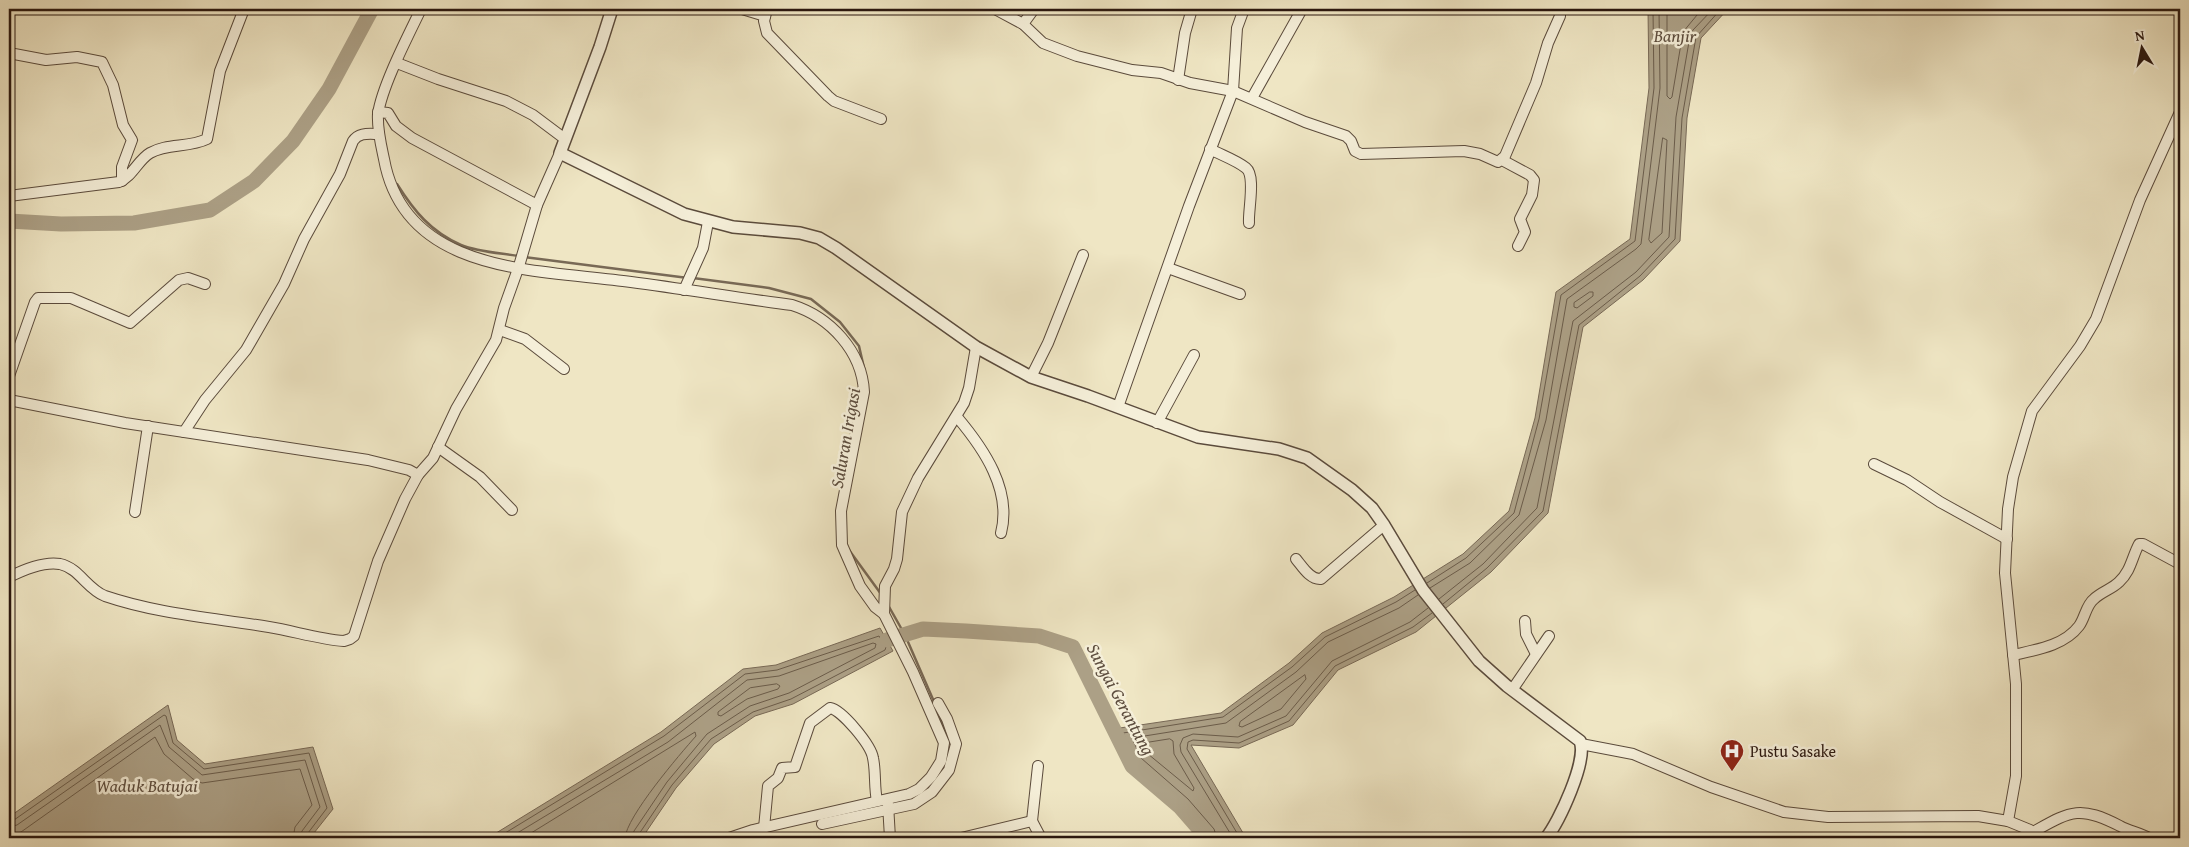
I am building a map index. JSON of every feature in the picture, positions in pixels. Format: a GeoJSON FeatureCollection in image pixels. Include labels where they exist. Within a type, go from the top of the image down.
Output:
{"type":"FeatureCollection","features":[{"type":"Feature","properties":{"kind":"street"},"geometry":{"type":"LineString","coordinates":[[9,196],[122,181],[150,153],[159,149],[207,139],[220,71],[244,9]]}},
{"type":"Feature","properties":{"kind":"street"},"geometry":{"type":"LineString","coordinates":[[421,9],[383,113],[379,134],[385,165],[394,192],[406,211],[425,231],[445,246],[468,256],[684,290],[770,301],[799,307],[818,317],[840,335],[852,349],[861,372],[864,392],[841,511],[842,545],[860,586],[884,616],[942,721]]}},
{"type":"Feature","properties":{"kind":"street"},"geometry":{"type":"LineString","coordinates":[[9,577],[33,567],[57,563],[71,567],[90,586],[103,595],[166,612],[288,630],[344,641],[350,640],[354,636],[378,561],[405,499],[418,475],[431,461],[456,409],[500,330],[504,308],[537,205],[560,153],[612,9]]}},
{"type":"Feature","properties":{"kind":"street"},"geometry":{"type":"LineString","coordinates":[[742,9],[766,12],[764,26],[767,33],[834,101],[881,119]]}},
{"type":"Feature","properties":{"kind":"street"},"geometry":{"type":"LineString","coordinates":[[995,9],[1023,24],[1038,40],[1077,56],[1132,70],[1160,74],[1178,80],[1233,91],[1305,122],[1346,136],[1355,151],[1361,154],[1464,151],[1480,154],[1496,162],[1502,160],[1530,175],[1534,180],[1532,195],[1520,219],[1525,232],[1518,246]]}},
{"type":"Feature","properties":{"kind":"street"},"geometry":{"type":"LineString","coordinates":[[1023,24],[1034,9]]}},
{"type":"Feature","properties":{"kind":"street"},"geometry":{"type":"LineString","coordinates":[[1178,80],[1185,33],[1192,9]]}},
{"type":"Feature","properties":{"kind":"street"},"geometry":{"type":"LineString","coordinates":[[1118,407],[1210,149],[1233,91],[1237,28],[1244,9]]}},
{"type":"Feature","properties":{"kind":"street"},"geometry":{"type":"LineString","coordinates":[[1252,98],[1302,9]]}},
{"type":"Feature","properties":{"kind":"street"},"geometry":{"type":"LineString","coordinates":[[1502,160],[1536,83],[1548,43],[1560,16],[1560,9]]}},
{"type":"Feature","properties":{"kind":"street"},"geometry":{"type":"LineString","coordinates":[[9,53],[46,60],[77,57],[102,62],[113,86],[123,125],[132,140],[122,168],[122,181]]}},
{"type":"Feature","properties":{"kind":"street"},"geometry":{"type":"LineString","coordinates":[[400,64],[438,79],[506,101],[540,120],[565,139]]}},
{"type":"Feature","properties":{"kind":"street"},"geometry":{"type":"LineString","coordinates":[[2008,821],[2016,776],[2016,692],[2005,573],[2012,481],[2028,419],[2034,407],[2068,363],[2096,319],[2140,200],[2180,112]]}},
{"type":"Feature","properties":{"kind":"street"},"geometry":{"type":"LineString","coordinates":[[383,113],[412,138],[496,185],[537,205]]}},
{"type":"Feature","properties":{"kind":"street"},"geometry":{"type":"LineString","coordinates":[[184,432],[205,400],[246,350],[284,284],[304,239],[340,174],[356,137],[362,134],[379,134]]}},
{"type":"Feature","properties":{"kind":"street"},"geometry":{"type":"LineString","coordinates":[[1210,149],[1249,171],[1251,180],[1249,223]]}},
{"type":"Feature","properties":{"kind":"street"},"geometry":{"type":"LineString","coordinates":[[560,153],[684,214],[708,222],[748,229],[800,233],[818,238],[836,248],[976,347],[1031,377],[1198,437],[1269,448],[1307,458],[1352,490],[1372,508],[1424,590],[1480,661],[1512,690],[1577,738],[1581,744],[1581,759],[1578,769],[1556,824],[1546,838]]}},
{"type":"Feature","properties":{"kind":"street"},"geometry":{"type":"LineString","coordinates":[[684,290],[703,248],[708,222]]}},
{"type":"Feature","properties":{"kind":"street"},"geometry":{"type":"LineString","coordinates":[[1031,377],[1048,344],[1083,255]]}},
{"type":"Feature","properties":{"kind":"street"},"geometry":{"type":"LineString","coordinates":[[1168,268],[1240,294]]}},
{"type":"Feature","properties":{"kind":"street"},"geometry":{"type":"LineString","coordinates":[[9,376],[38,298],[71,298],[130,322],[179,280],[188,278],[205,284]]}},
{"type":"Feature","properties":{"kind":"street"},"geometry":{"type":"LineString","coordinates":[[500,330],[525,339],[564,369]]}},
{"type":"Feature","properties":{"kind":"street"},"geometry":{"type":"LineString","coordinates":[[884,616],[886,583],[895,566],[900,523],[906,503],[937,447],[957,417],[969,388],[976,347]]}},
{"type":"Feature","properties":{"kind":"street"},"geometry":{"type":"LineString","coordinates":[[1157,423],[1194,354]]}},
{"type":"Feature","properties":{"kind":"street"},"geometry":{"type":"LineString","coordinates":[[9,400],[148,426],[368,460],[409,470],[418,475]]}},
{"type":"Feature","properties":{"kind":"street"},"geometry":{"type":"LineString","coordinates":[[957,417],[984,454],[1000,486],[1004,502],[1004,521],[1001,533]]}},
{"type":"Feature","properties":{"kind":"street"},"geometry":{"type":"LineString","coordinates":[[135,512],[148,426]]}},
{"type":"Feature","properties":{"kind":"street"},"geometry":{"type":"LineString","coordinates":[[438,447],[480,477],[512,510]]}},
{"type":"Feature","properties":{"kind":"street"},"geometry":{"type":"LineString","coordinates":[[1874,464],[1907,480],[1940,502],[2007,538]]}},
{"type":"Feature","properties":{"kind":"street"},"geometry":{"type":"LineString","coordinates":[[1296,559],[1311,577],[1316,580],[1321,579],[1384,525]]}},
{"type":"Feature","properties":{"kind":"street"},"geometry":{"type":"LineString","coordinates":[[2013,655],[2051,645],[2067,638],[2079,626],[2094,598],[2109,590],[2124,577],[2139,544],[2143,544],[2180,564]]}},
{"type":"Feature","properties":{"kind":"street"},"geometry":{"type":"LineString","coordinates":[[1525,621],[1526,634],[1536,654]]}},
{"type":"Feature","properties":{"kind":"street"},"geometry":{"type":"LineString","coordinates":[[1512,690],[1549,636]]}},
{"type":"Feature","properties":{"kind":"street"},"geometry":{"type":"LineString","coordinates":[[822,824],[886,804],[914,792],[927,782],[936,769],[944,749],[942,721],[938,703]]}},
{"type":"Feature","properties":{"kind":"street"},"geometry":{"type":"LineString","coordinates":[[764,828],[768,786],[778,778],[782,768],[795,767],[810,723],[830,708],[834,708],[844,717],[873,755],[886,804],[890,838]]}},
{"type":"Feature","properties":{"kind":"street"},"geometry":{"type":"LineString","coordinates":[[1581,744],[1634,754],[1704,784],[1784,812],[1828,817],[1966,816],[2008,821],[2034,835],[2062,816],[2084,812],[2106,818],[2149,838]]}},
{"type":"Feature","properties":{"kind":"street"},"geometry":{"type":"LineString","coordinates":[[1038,766],[1032,821],[1041,838]]}},
{"type":"Feature","properties":{"kind":"street"},"geometry":{"type":"LineString","coordinates":[[728,838],[764,828],[886,804]]}},
{"type":"Feature","properties":{"kind":"street"},"geometry":{"type":"LineString","coordinates":[[961,838],[1032,821]]}},
{"type":"Feature","properties":{"kind":"water","name":"Banjir"},"geometry":{"type":"Polygon","coordinates":[[[1648,9],[1728,9],[1701,38],[1687,118],[1680,241],[1643,280],[1583,327],[1548,513],[1491,572],[1416,632],[1338,670],[1293,725],[1239,748],[1191,745],[1246,838],[1207,838],[1180,807],[1132,766],[1113,729],[1221,713],[1289,663],[1322,633],[1394,597],[1463,554],[1509,511],[1535,418],[1556,292],[1630,239],[1649,88],[1648,9]]]}},
{"type":"Feature","properties":{"kind":"water"},"geometry":{"type":"Polygon","coordinates":[[[880,628],[893,651],[793,704],[755,716],[714,744],[676,788],[642,838],[488,838],[661,732],[743,669],[776,665],[880,628]]]}},
{"type":"Feature","properties":{"kind":"water","name":"Waduk Batujai"},"geometry":{"type":"Polygon","coordinates":[[[168,705],[177,740],[205,764],[313,747],[333,809],[310,838],[9,838],[9,817],[168,705]]]}},
{"type":"Feature","properties":{"kind":"waterway"},"geometry":{"type":"LineString","coordinates":[[9,221],[61,224],[134,223],[210,210],[254,181],[293,141],[329,89],[372,9]]}},
{"type":"Feature","properties":{"kind":"waterway","name":"Saluran Irigasi"},"geometry":{"type":"LineString","coordinates":[[397,184],[424,220],[450,240],[475,249],[519,256]]}},
{"type":"Feature","properties":{"kind":"waterway","name":"Saluran Irigasi"},"geometry":{"type":"LineString","coordinates":[[524,257],[688,278]]}},
{"type":"Feature","properties":{"kind":"waterway","name":"Saluran Irigasi"},"geometry":{"type":"LineString","coordinates":[[693,278],[769,288],[811,299],[840,322],[859,346],[864,368]]}},
{"type":"Feature","properties":{"kind":"waterway","name":"Saluran Irigasi"},"geometry":{"type":"LineString","coordinates":[[849,550],[881,594]]}},
{"type":"Feature","properties":{"kind":"waterway","name":"Saluran Irigasi"},"geometry":{"type":"LineString","coordinates":[[888,605],[905,635],[935,704]]}},
{"type":"Feature","properties":{"kind":"waterway","name":"Sungai Gerantung"},"geometry":{"type":"LineString","coordinates":[[887,640],[923,629],[1039,636],[1073,647],[1132,766],[1180,807],[1207,838]]}},
{"type":"Feature","properties":{"kind":"waterway","name":"Saluran Irigasi"},"geometry":{"type":"LineString","coordinates":[[940,716],[948,744]]}},
{"type":"Feature","properties":{"kind":"place","name":"Pustu Sasake"},"geometry":{"type":"Point","coordinates":[1732,772]}}]}
